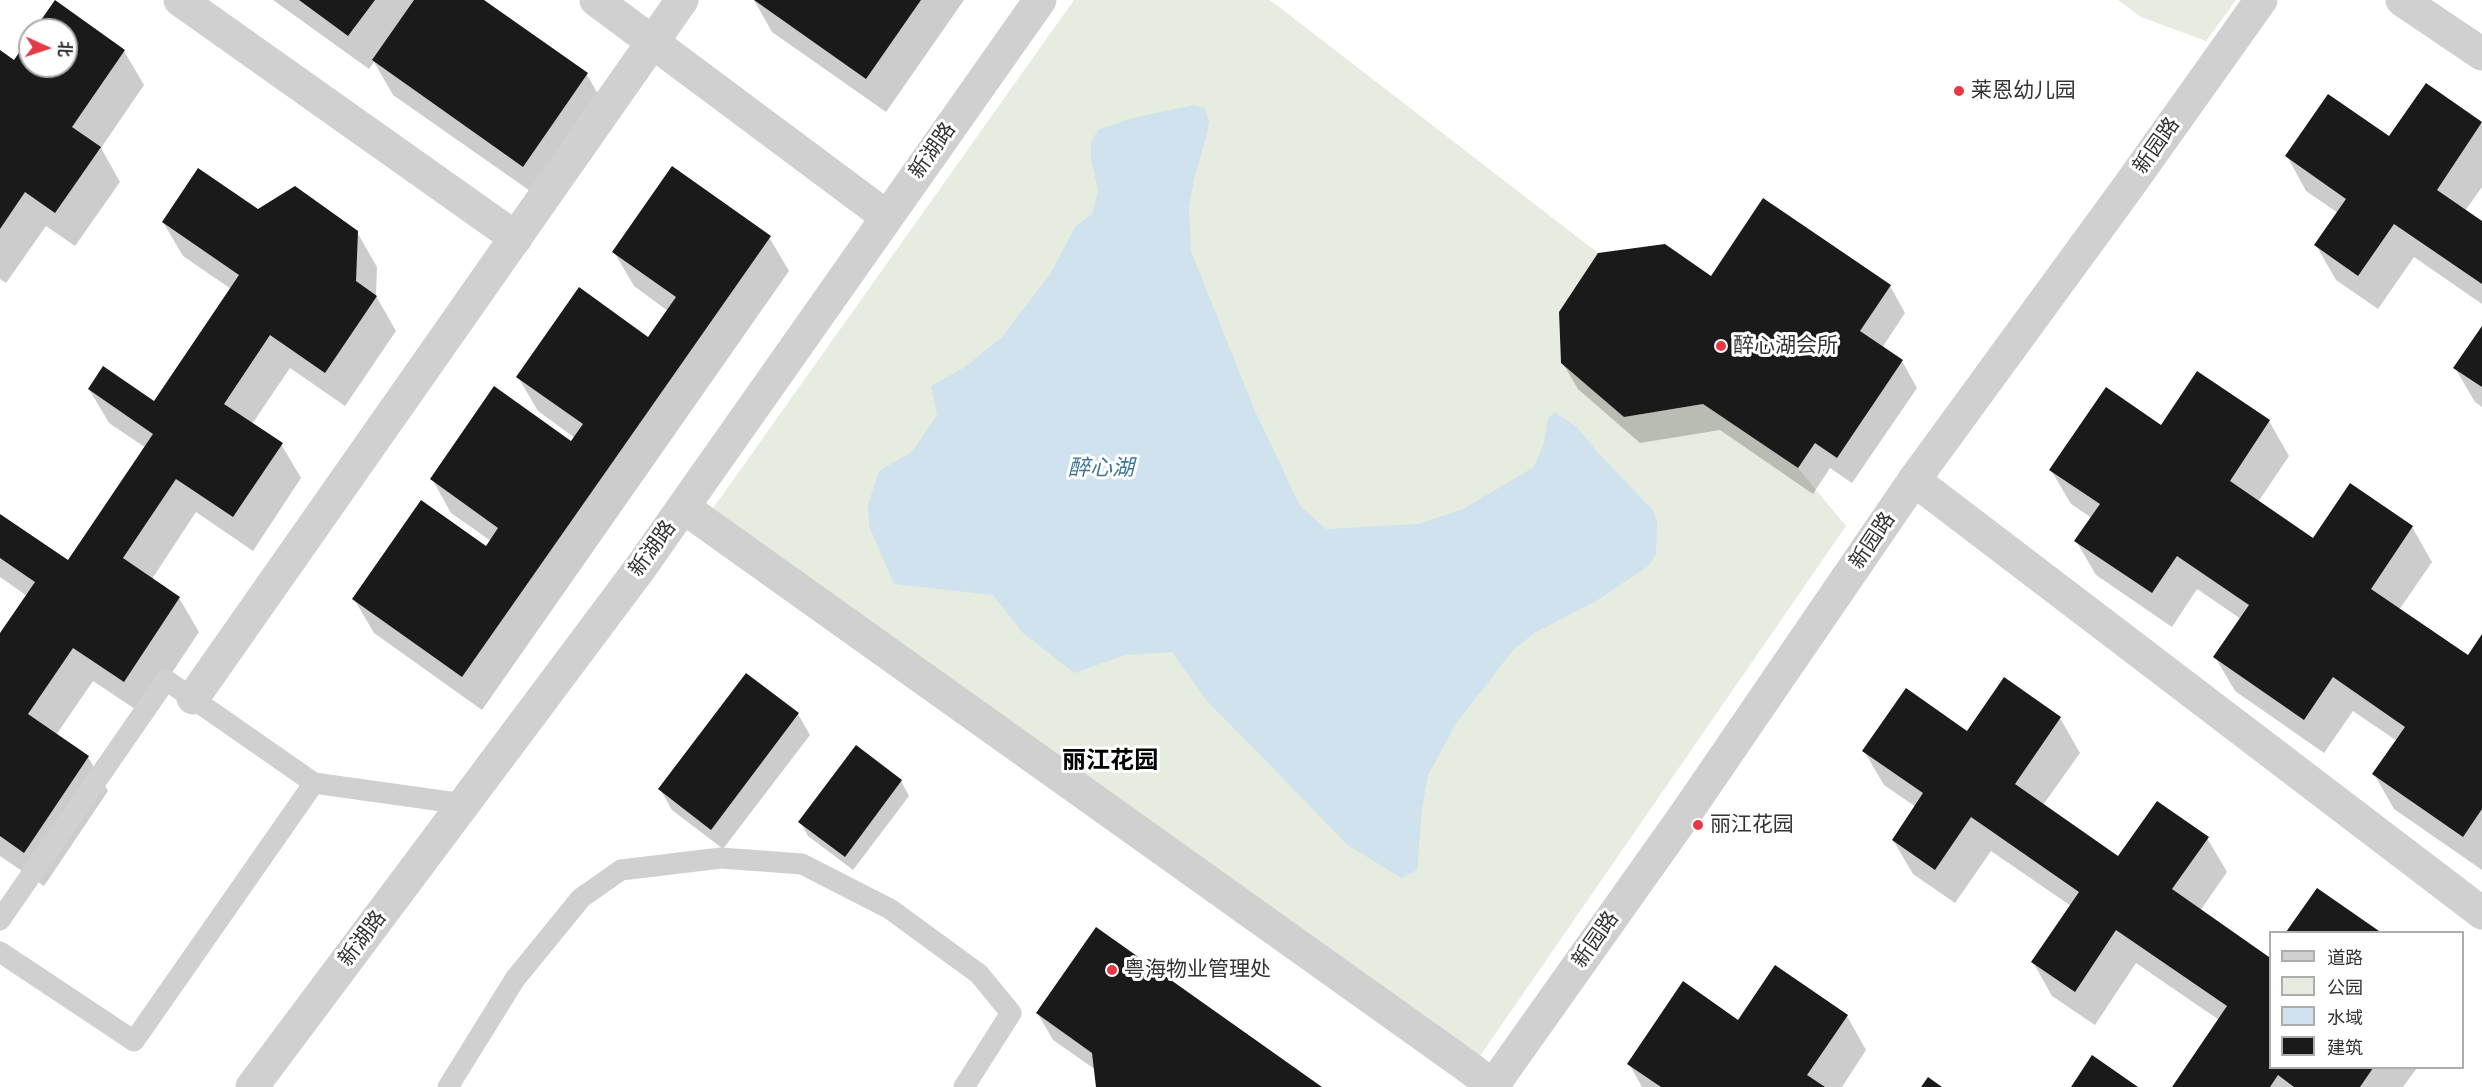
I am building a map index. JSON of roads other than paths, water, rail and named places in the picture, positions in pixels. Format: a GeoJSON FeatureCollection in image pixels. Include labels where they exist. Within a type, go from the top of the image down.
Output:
{"type":"FeatureCollection","features":[{"type":"Feature","properties":{"kind":"street"},"geometry":{"type":"LineString","coordinates":[[180,0],[516,238]]}},
{"type":"Feature","properties":{"kind":"street"},"geometry":{"type":"LineString","coordinates":[[596,0],[887,217]]}},
{"type":"Feature","properties":{"kind":"street"},"geometry":{"type":"LineString","coordinates":[[193,698],[682,0]]}},
{"type":"Feature","properties":{"kind":"street","name":"新湖路"},"geometry":{"type":"LineString","coordinates":[[252,1087],[683,507],[1040,0]]}},
{"type":"Feature","properties":{"kind":"street","name":"新园路"},"geometry":{"type":"LineString","coordinates":[[1493,1087],[1689,809],[1914,480],[2261,0]]}},
{"type":"Feature","properties":{"kind":"street"},"geometry":{"type":"LineString","coordinates":[[2402,0],[2482,54]]}},
{"type":"Feature","properties":{"kind":"street"},"geometry":{"type":"LineString","coordinates":[[1914,480],[2482,913]]}},
{"type":"Feature","properties":{"kind":"street"},"geometry":{"type":"LineString","coordinates":[[683,507],[1471,1069],[1493,1087]]}},
{"type":"Feature","properties":{"kind":"lane"},"geometry":{"type":"LineString","coordinates":[[0,920],[166,680],[314,783],[464,804]]}},
{"type":"Feature","properties":{"kind":"lane"},"geometry":{"type":"LineString","coordinates":[[0,952],[134,1041],[314,783]]}},
{"type":"Feature","properties":{"kind":"lane"},"geometry":{"type":"LineString","coordinates":[[448,1087],[515,979],[582,898],[621,870],[721,858],[802,864],[890,909],[980,974],[1011,1013],[964,1087]]}},
{"type":"Feature","properties":{"kind":"water","name":"醉心湖"},"geometry":{"type":"Polygon","coordinates":[[[1194,105],[1205,108],[1209,121],[1189,207],[1191,251],[1254,409],[1300,506],[1326,529],[1418,524],[1463,509],[1534,467],[1544,443],[1548,418],[1555,412],[1578,428],[1597,452],[1652,509],[1657,521],[1656,554],[1648,566],[1596,601],[1536,632],[1514,649],[1457,722],[1428,775],[1422,809],[1417,870],[1401,878],[1348,845],[1207,701],[1172,652],[1125,655],[1074,673],[1022,632],[993,595],[894,584],[869,526],[868,505],[879,471],[912,452],[937,415],[931,386],[965,367],[1002,337],[1051,273],[1075,227],[1092,214],[1098,190],[1091,159],[1091,142],[1098,130],[1133,118],[1194,105]]]}},
{"type":"Feature","properties":{"kind":"place","name":"莱恩幼儿园"},"geometry":{"type":"Point","coordinates":[1959,91]}},
{"type":"Feature","properties":{"kind":"place","name":"醉心湖会所"},"geometry":{"type":"Point","coordinates":[1721,346]}},
{"type":"Feature","properties":{"kind":"place","name":"丽江花园"},"geometry":{"type":"Point","coordinates":[1698,825]}},
{"type":"Feature","properties":{"kind":"place","name":"粤海物业管理处"},"geometry":{"type":"Point","coordinates":[1112,970]}},
{"type":"Feature","properties":{"kind":"district","name":"丽江花园"},"geometry":{"type":"Point","coordinates":[1110,761]}}]}
